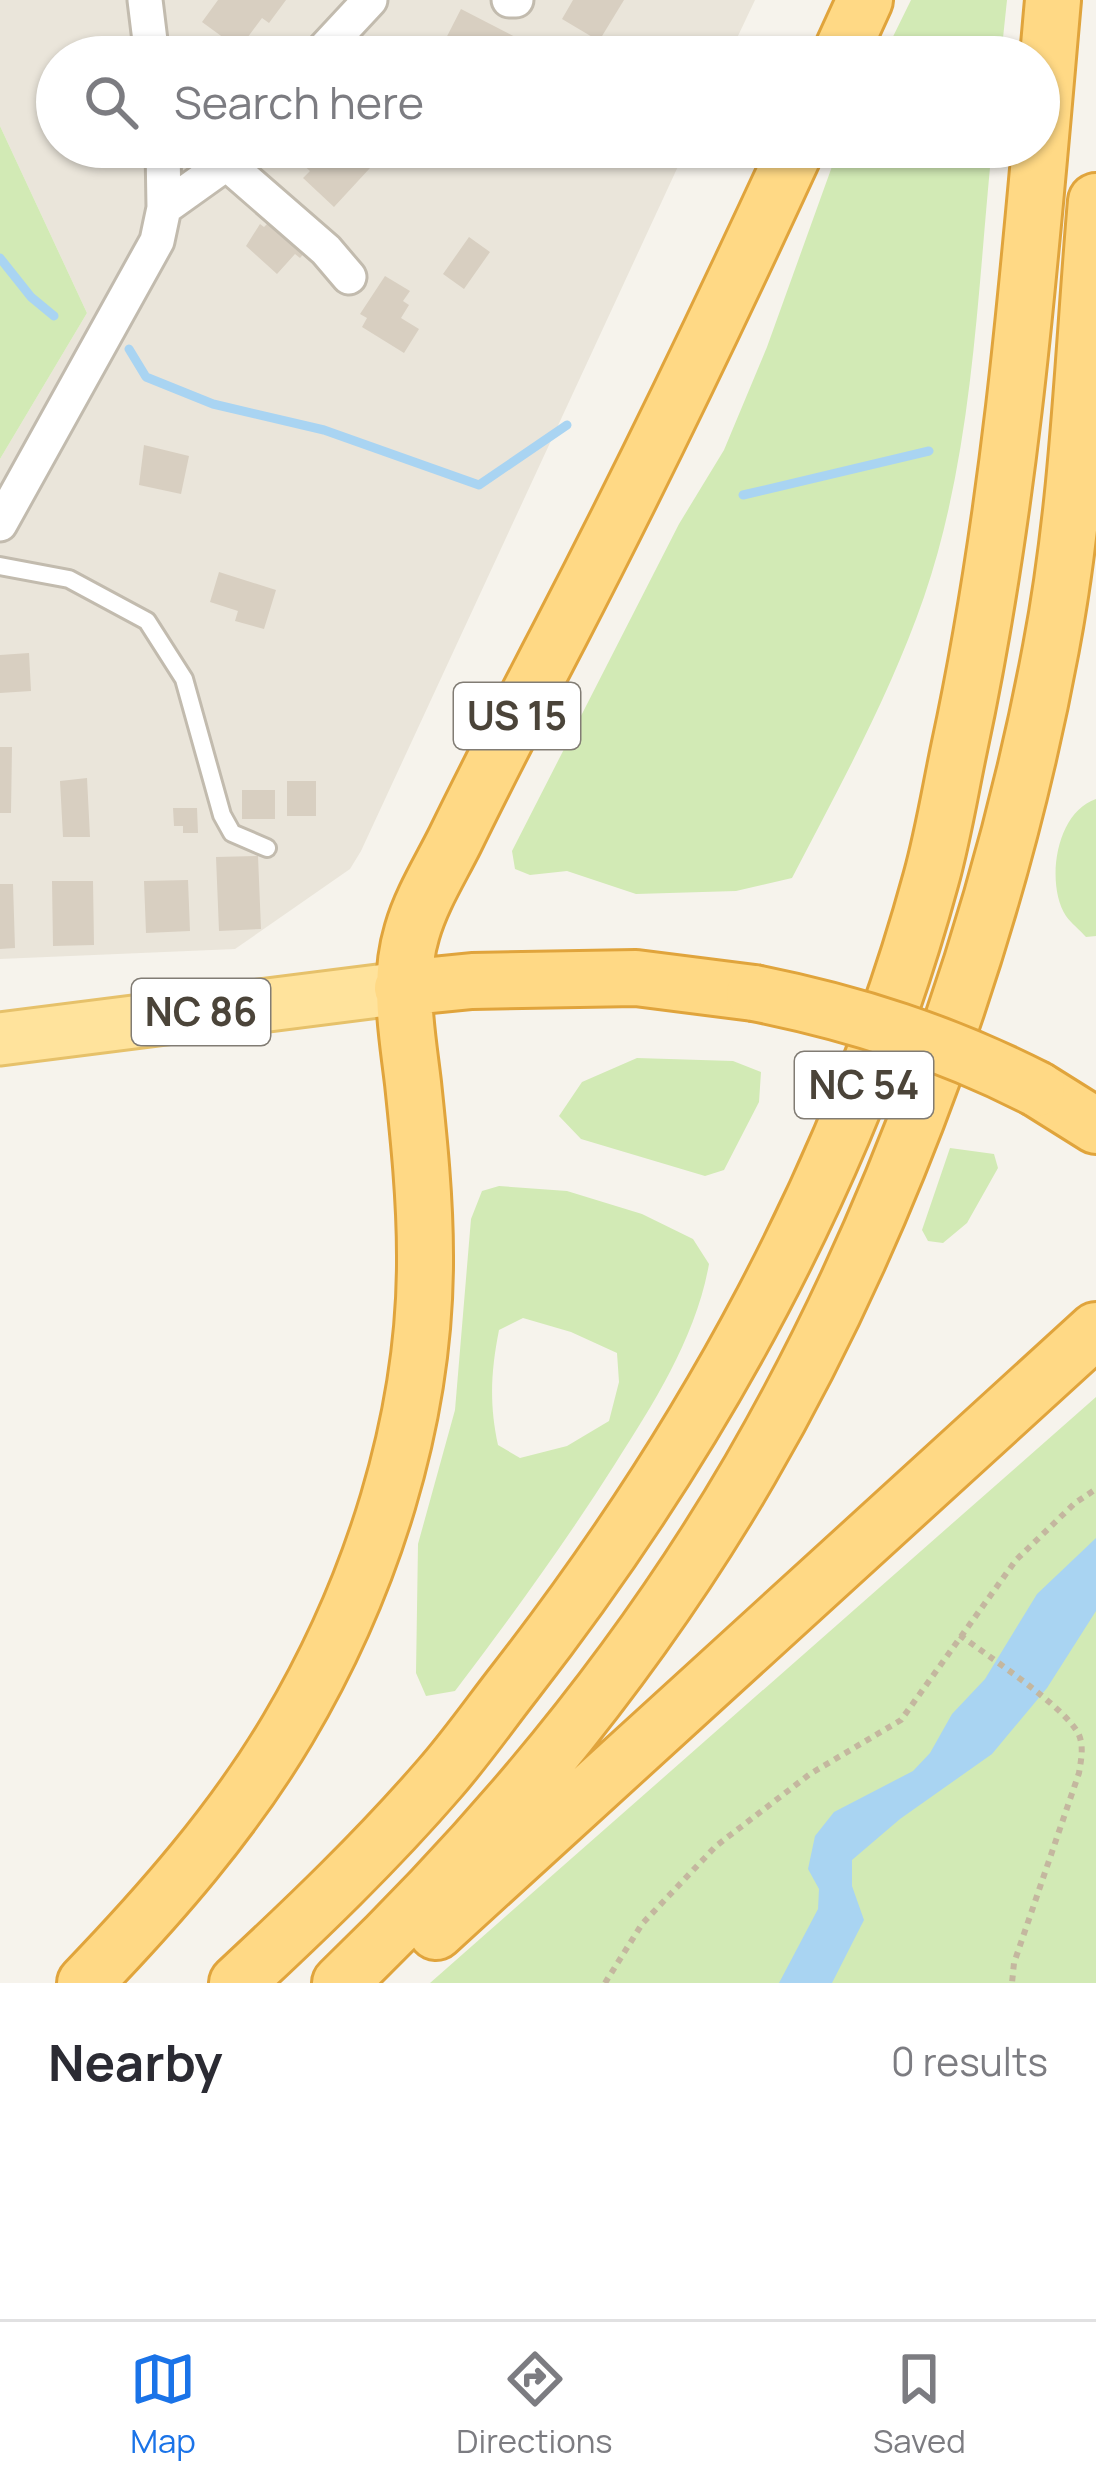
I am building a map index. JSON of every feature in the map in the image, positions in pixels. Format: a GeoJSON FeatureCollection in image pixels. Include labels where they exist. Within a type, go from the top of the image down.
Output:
{"type":"FeatureCollection","features":[{"type":"Feature","properties":{"kind":"highway"},"geometry":{"type":"LineString","coordinates":[[848,36],[865,0]]}},
{"type":"Feature","properties":{"kind":"highway","name":"NC 54"},"geometry":{"type":"LineString","coordinates":[[1050,36],[1053,0]]}},
{"type":"Feature","properties":{"kind":"highway","name":"US 15"},"geometry":{"type":"LineString","coordinates":[[403,988],[416,920],[653,450],[787,168]]}},
{"type":"Feature","properties":{"kind":"highway","name":"NC 54"},"geometry":{"type":"LineString","coordinates":[[237,1983],[309,1916],[441,1778],[583,1595],[707,1400],[786,1257],[860,1098],[893,1010],[933,874],[972,689],[998,532],[1039,168]]}},
{"type":"Feature","properties":{"kind":"highway","name":"NC 54"},"geometry":{"type":"LineString","coordinates":[[340,1983],[410,1916],[514,1799],[665,1600],[750,1470],[824,1328],[887,1188],[940,1058],[983,920],[1023,778],[1052,646],[1078,448],[1096,202]]}},
{"type":"Feature","properties":{"kind":"highway"},"geometry":{"type":"LineString","coordinates":[[86,1983],[176,1884],[275,1749],[335,1638],[371,1553],[400,1457],[419,1347],[425,1258],[403,988],[472,981],[637,978],[754,993],[856,1014],[923,1036],[1036,1089],[1096,1126]]}},
{"type":"Feature","properties":{"kind":"highway"},"geometry":{"type":"LineString","coordinates":[[367,1983],[431,1936],[1096,1330]]}},
{"type":"Feature","properties":{"kind":"main road","name":"NC 86"},"geometry":{"type":"LineString","coordinates":[[0,1039],[403,988]]}},
{"type":"Feature","properties":{"kind":"street"},"geometry":{"type":"LineString","coordinates":[[145,0],[149,36]]}},
{"type":"Feature","properties":{"kind":"street"},"geometry":{"type":"LineString","coordinates":[[337,36],[370,0]]}},
{"type":"Feature","properties":{"kind":"street"},"geometry":{"type":"LineString","coordinates":[[0,524],[158,241],[164,168]]}},
{"type":"Feature","properties":{"kind":"street"},"geometry":{"type":"LineString","coordinates":[[164,208],[214,168]]}},
{"type":"Feature","properties":{"kind":"street"},"geometry":{"type":"LineString","coordinates":[[245,168],[349,277]]}},
{"type":"Feature","properties":{"kind":"lane"},"geometry":{"type":"LineString","coordinates":[[0,566],[69,579],[147,621],[184,679],[222,815],[232,833],[267,848]]}},
{"type":"Feature","properties":{"kind":"path"},"geometry":{"type":"LineString","coordinates":[[605,1983],[642,1924],[716,1846],[810,1774],[901,1720],[1035,1539],[1096,1489]]}},
{"type":"Feature","properties":{"kind":"path"},"geometry":{"type":"LineString","coordinates":[[960,1635],[1059,1711],[1078,1732],[1082,1756],[1014,1963],[1012,1983]]}},
{"type":"Feature","properties":{"kind":"shaded area"},"geometry":{"type":"Polygon","coordinates":[[[0,0],[755,0],[738,36],[36,36],[36,168],[677,168],[361,851],[350,869],[235,949],[0,959],[0,459],[87,313],[0,126],[0,0]]]}},
{"type":"Feature","properties":{"kind":"green space"},"geometry":{"type":"Polygon","coordinates":[[[911,0],[1007,0],[1003,36],[893,36],[911,0]]]}},
{"type":"Feature","properties":{"kind":"green space"},"geometry":{"type":"Polygon","coordinates":[[[0,126],[87,313],[0,459],[0,126]]]}},
{"type":"Feature","properties":{"kind":"green space"},"geometry":{"type":"Polygon","coordinates":[[[831,168],[990,168],[971,374],[940,543],[911,633],[880,705],[792,878],[736,891],[636,894],[567,871],[530,875],[515,869],[512,851],[679,524],[724,450],[831,168]]]}},
{"type":"Feature","properties":{"kind":"green space"},"geometry":{"type":"Polygon","coordinates":[[[1096,799],[1096,936],[1086,937],[1066,916],[1056,886],[1056,868],[1071,818],[1096,799]]]}},
{"type":"Feature","properties":{"kind":"green space"},"geometry":{"type":"Polygon","coordinates":[[[637,1058],[733,1061],[761,1072],[759,1102],[724,1170],[705,1176],[581,1139],[559,1116],[582,1082],[637,1058]]]}},
{"type":"Feature","properties":{"kind":"green space"},"geometry":{"type":"Polygon","coordinates":[[[950,1148],[994,1154],[998,1168],[967,1223],[943,1243],[928,1241],[922,1230],[950,1148]]]}},
{"type":"Feature","properties":{"kind":"green space"},"geometry":{"type":"Polygon","coordinates":[[[499,1186],[567,1191],[642,1214],[693,1239],[709,1264],[694,1317],[672,1368],[596,1493],[455,1691],[426,1696],[416,1673],[418,1544],[455,1410],[471,1219],[482,1191],[499,1186]],[[523,1318],[499,1330],[492,1387],[495,1430],[498,1445],[520,1458],[567,1446],[609,1421],[619,1382],[617,1353],[571,1332],[523,1318]]]}},
{"type":"Feature","properties":{"kind":"green space"},"geometry":{"type":"Polygon","coordinates":[[[1096,1397],[1096,1983],[430,1983],[1096,1397]]]}},
{"type":"Feature","properties":{"kind":"water"},"geometry":{"type":"Polygon","coordinates":[[[1096,1538],[1096,1611],[1047,1688],[992,1754],[900,1819],[852,1860],[852,1886],[864,1920],[832,1983],[779,1983],[818,1909],[819,1889],[808,1869],[815,1836],[834,1812],[913,1771],[930,1753],[952,1714],[985,1679],[1037,1594],[1096,1538]]]}},
{"type":"Feature","properties":{"kind":"building"},"geometry":{"type":"Polygon","coordinates":[[[218,0],[286,0],[269,23],[262,18],[249,36],[221,36],[202,22],[218,0]]]}},
{"type":"Feature","properties":{"kind":"building"},"geometry":{"type":"Polygon","coordinates":[[[573,0],[624,0],[602,36],[591,36],[562,19],[573,0]]]}},
{"type":"Feature","properties":{"kind":"building"},"geometry":{"type":"Polygon","coordinates":[[[461,9],[513,36],[447,36],[461,9]]]}},
{"type":"Feature","properties":{"kind":"building"},"geometry":{"type":"Polygon","coordinates":[[[307,168],[370,168],[334,207],[303,178],[310,171],[307,168]]]}},
{"type":"Feature","properties":{"kind":"building"},"geometry":{"type":"Polygon","coordinates":[[[272,219],[307,250],[300,258],[295,254],[277,274],[246,246],[260,224],[264,227],[272,219]]]}},
{"type":"Feature","properties":{"kind":"building"},"geometry":{"type":"Polygon","coordinates":[[[469,237],[490,252],[464,289],[443,274],[469,237]]]}},
{"type":"Feature","properties":{"kind":"building"},"geometry":{"type":"Polygon","coordinates":[[[385,276],[410,291],[401,318],[419,329],[404,353],[362,327],[367,318],[360,314],[385,276]]]}},
{"type":"Feature","properties":{"kind":"building"},"geometry":{"type":"Polygon","coordinates":[[[144,445],[189,456],[181,494],[139,485],[144,445]]]}},
{"type":"Feature","properties":{"kind":"building"},"geometry":{"type":"Polygon","coordinates":[[[219,572],[276,590],[264,629],[235,621],[238,611],[210,602],[219,572]]]}},
{"type":"Feature","properties":{"kind":"building"},"geometry":{"type":"Polygon","coordinates":[[[29,653],[31,691],[0,693],[0,655],[29,653]]]}},
{"type":"Feature","properties":{"kind":"building"},"geometry":{"type":"Polygon","coordinates":[[[0,747],[12,747],[11,813],[0,813],[0,747]]]}},
{"type":"Feature","properties":{"kind":"building"},"geometry":{"type":"Polygon","coordinates":[[[87,778],[90,837],[63,837],[60,781],[87,778]]]}},
{"type":"Feature","properties":{"kind":"building"},"geometry":{"type":"Polygon","coordinates":[[[287,781],[316,781],[316,816],[287,816],[287,781]]]}},
{"type":"Feature","properties":{"kind":"building"},"geometry":{"type":"Polygon","coordinates":[[[242,790],[275,790],[275,819],[242,819],[242,790]]]}},
{"type":"Feature","properties":{"kind":"building"},"geometry":{"type":"Polygon","coordinates":[[[173,808],[197,808],[198,833],[183,833],[183,826],[174,826],[173,808]]]}},
{"type":"Feature","properties":{"kind":"building"},"geometry":{"type":"Polygon","coordinates":[[[258,856],[261,929],[219,931],[216,857],[258,856]]]}},
{"type":"Feature","properties":{"kind":"building"},"geometry":{"type":"Polygon","coordinates":[[[188,880],[190,931],[146,933],[144,881],[188,880]]]}},
{"type":"Feature","properties":{"kind":"building"},"geometry":{"type":"Polygon","coordinates":[[[52,881],[93,881],[94,945],[53,946],[52,881]]]}},
{"type":"Feature","properties":{"kind":"building"},"geometry":{"type":"Polygon","coordinates":[[[0,884],[13,884],[15,948],[0,949],[0,884]]]}},
{"type":"Feature","properties":{"kind":"waterway"},"geometry":{"type":"LineString","coordinates":[[0,258],[31,297],[54,316]]}},
{"type":"Feature","properties":{"kind":"waterway"},"geometry":{"type":"LineString","coordinates":[[129,349],[146,377],[213,404],[324,430],[479,485],[567,425]]}},
{"type":"Feature","properties":{"kind":"waterway"},"geometry":{"type":"LineString","coordinates":[[743,495],[929,451]]}}]}
